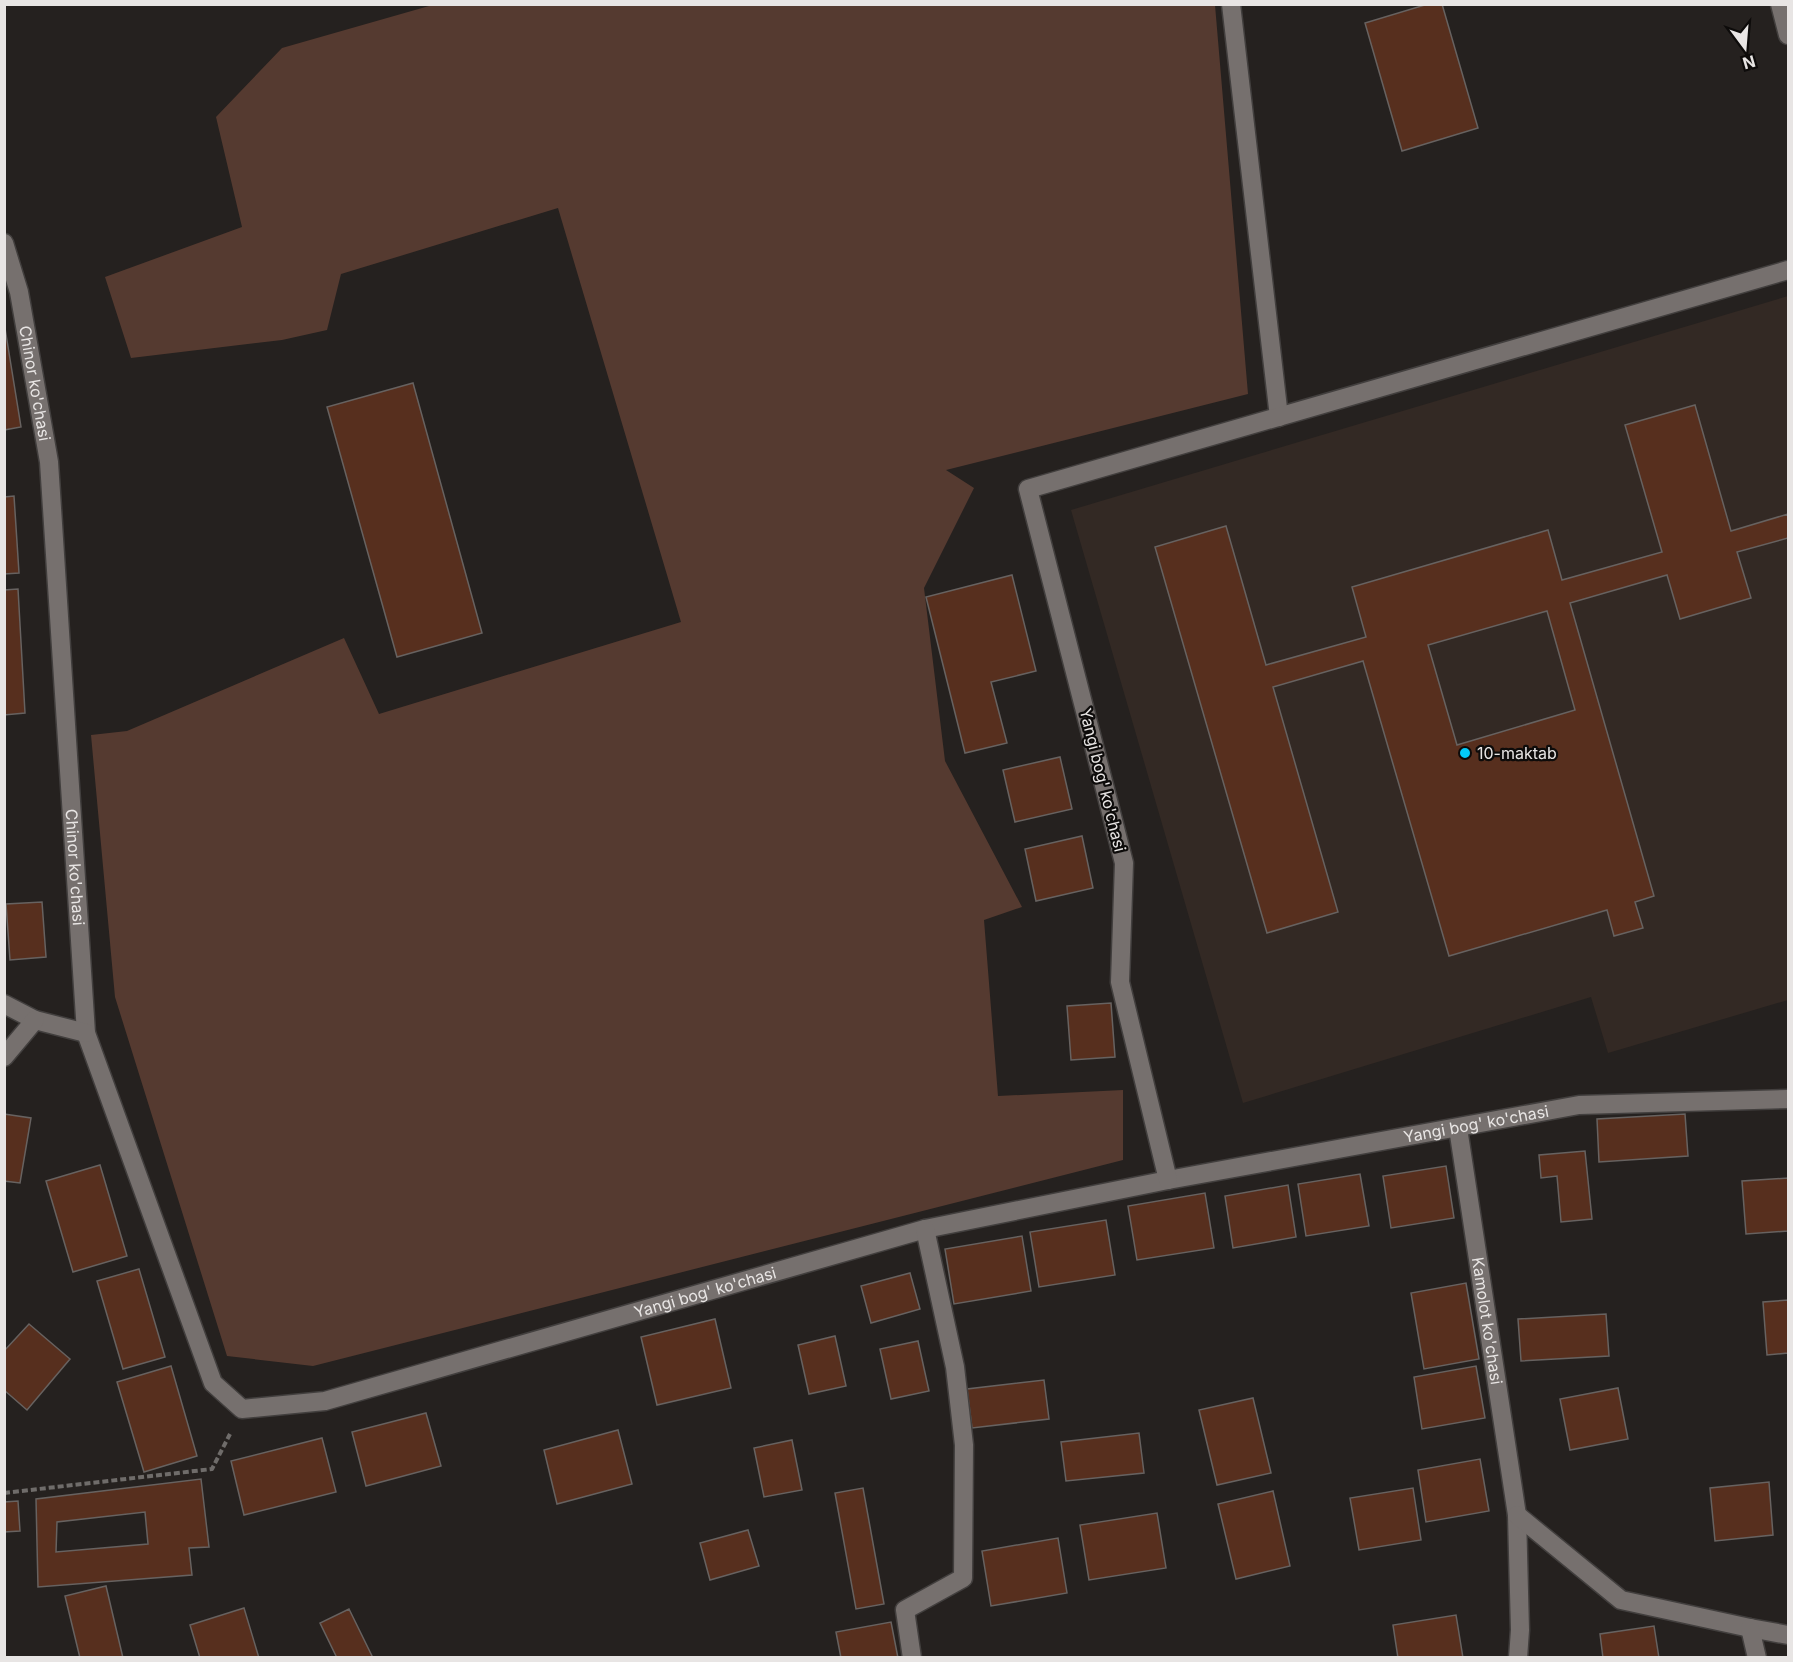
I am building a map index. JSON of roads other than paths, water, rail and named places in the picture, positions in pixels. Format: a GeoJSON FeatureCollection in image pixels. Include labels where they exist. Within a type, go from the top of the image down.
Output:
{"type":"FeatureCollection","features":[{"type":"Feature","properties":{"kind":"street"},"geometry":{"type":"LineString","coordinates":[[1231,4],[1278,417],[1788,270]]}},
{"type":"Feature","properties":{"kind":"street"},"geometry":{"type":"LineString","coordinates":[[1780,4],[1788,35]]}},
{"type":"Feature","properties":{"kind":"street","name":"Chinor ko'chasi"},"geometry":{"type":"LineString","coordinates":[[4,243],[12,294],[49,462],[86,1033],[213,1383],[242,1409]]}},
{"type":"Feature","properties":{"kind":"street","name":"Yangi bog' ko'chasi"},"geometry":{"type":"LineString","coordinates":[[1168,1180],[1120,982],[1124,863],[1028,489],[1278,417]]}},
{"type":"Feature","properties":{"kind":"street"},"geometry":{"type":"LineString","coordinates":[[4,1004],[35,1020],[86,1033]]}},
{"type":"Feature","properties":{"kind":"street"},"geometry":{"type":"LineString","coordinates":[[4,1057],[35,1020]]}},
{"type":"Feature","properties":{"kind":"street","name":"Yangi bog' ko'chasi"},"geometry":{"type":"LineString","coordinates":[[242,1409],[324,1401],[925,1229],[1168,1180],[1579,1106],[1788,1099]]}},
{"type":"Feature","properties":{"kind":"street","name":"Kamolot ko'chasi"},"geometry":{"type":"LineString","coordinates":[[1458,1128],[1517,1515],[1520,1630],[1518,1658]]}},
{"type":"Feature","properties":{"kind":"street"},"geometry":{"type":"LineString","coordinates":[[912,1658],[906,1610],[963,1578],[961,1422],[955,1367],[925,1229]]}},
{"type":"Feature","properties":{"kind":"street"},"geometry":{"type":"LineString","coordinates":[[1517,1515],[1621,1600],[1788,1635]]}},
{"type":"Feature","properties":{"kind":"street"},"geometry":{"type":"LineString","coordinates":[[1750,1628],[1757,1658]]}},
{"type":"Feature","properties":{"kind":"place","name":"10-maktab"},"geometry":{"type":"Point","coordinates":[1465,753]}}]}
